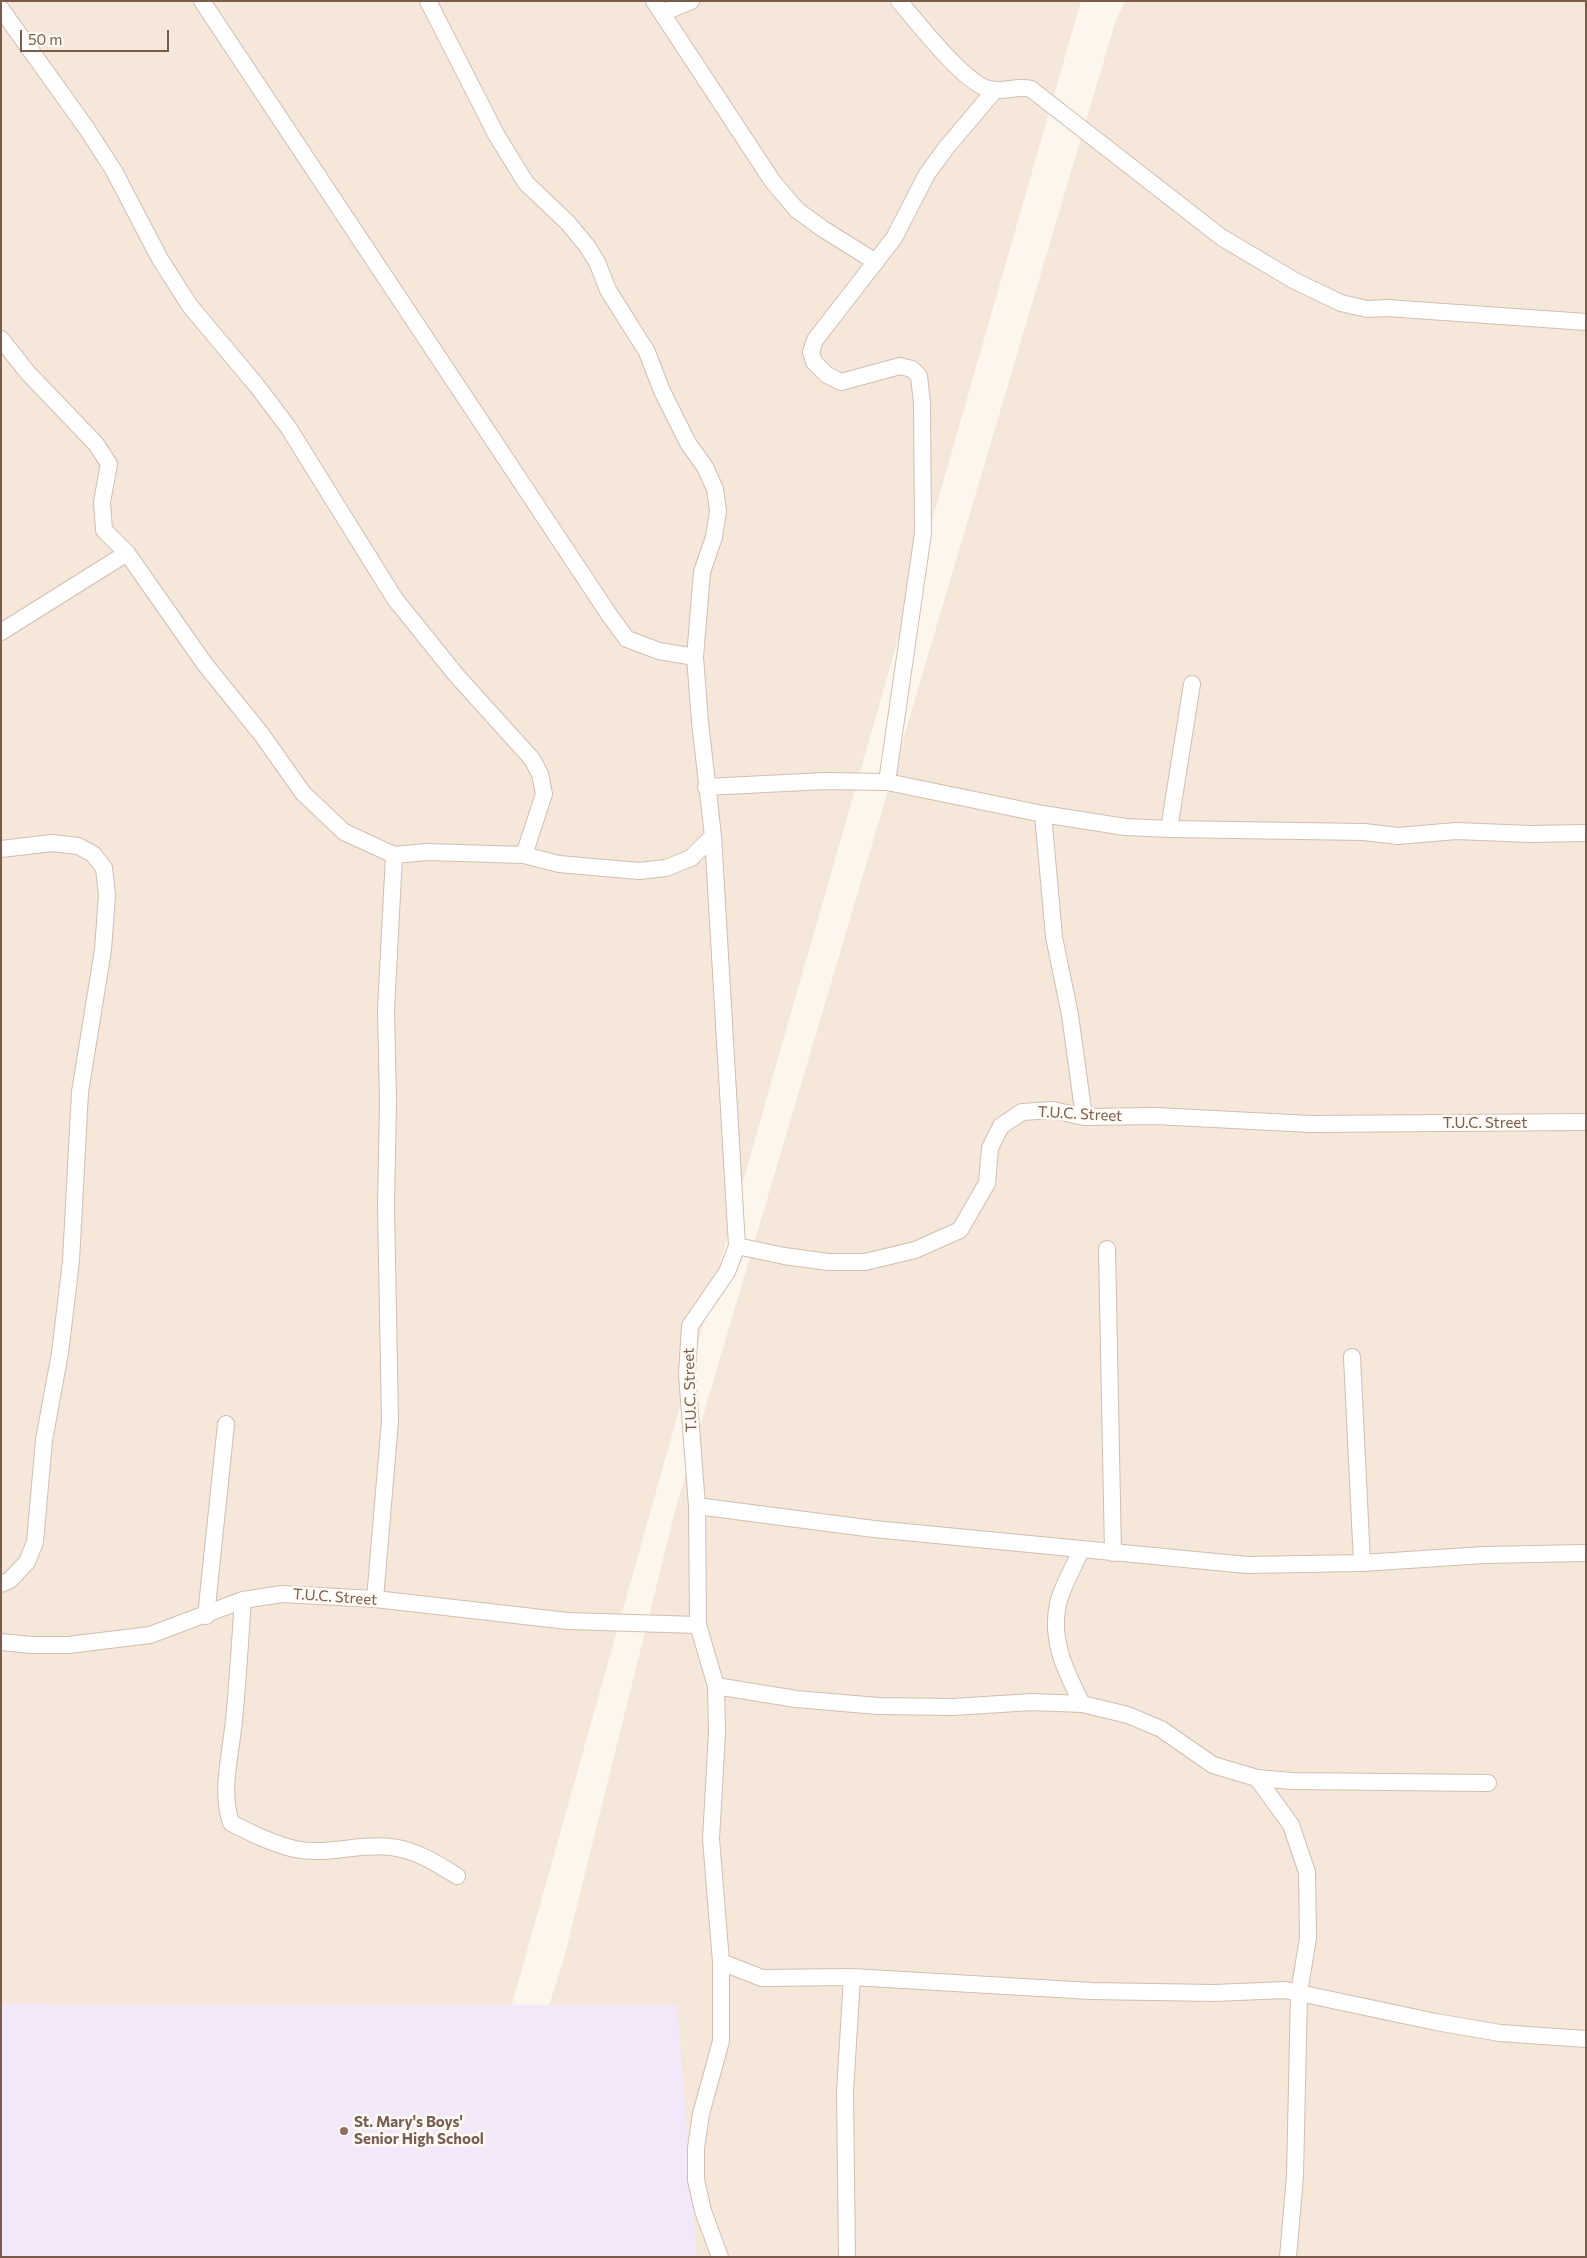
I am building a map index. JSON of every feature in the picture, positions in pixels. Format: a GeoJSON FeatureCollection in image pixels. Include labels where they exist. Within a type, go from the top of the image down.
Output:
{"type":"FeatureCollection","features":[{"type":"Feature","properties":{"kind":"street"},"geometry":{"type":"LineString","coordinates":[[202,1],[627,639],[660,651],[695,657]]}},
{"type":"Feature","properties":{"kind":"street"},"geometry":{"type":"LineString","coordinates":[[428,1],[497,136],[526,183],[568,223],[587,246],[597,262],[608,290],[619,311],[646,352],[667,399],[715,489],[718,511],[714,537],[702,572],[695,657],[706,788],[713,836],[737,1246]]}},
{"type":"Feature","properties":{"kind":"street"},"geometry":{"type":"LineString","coordinates":[[690,1],[658,7],[773,182],[797,210],[823,229],[876,262]]}},
{"type":"Feature","properties":{"kind":"street"},"geometry":{"type":"LineString","coordinates":[[899,1],[964,73],[983,87],[995,90],[1015,87],[1031,89],[1221,238],[1295,280],[1341,303],[1367,309],[1387,308],[1586,322]]}},
{"type":"Feature","properties":{"kind":"street"},"geometry":{"type":"LineString","coordinates":[[1,9],[87,129],[114,171],[160,259],[190,306],[258,386],[288,427],[396,600],[457,676],[532,759],[540,774],[544,794],[524,856]]}},
{"type":"Feature","properties":{"kind":"street"},"geometry":{"type":"LineString","coordinates":[[887,782],[923,534],[922,403],[919,376],[912,369],[900,366],[841,382],[827,375],[814,362],[811,352],[815,340],[894,238],[927,174],[946,148],[995,90]]}},
{"type":"Feature","properties":{"kind":"street"},"geometry":{"type":"LineString","coordinates":[[1,339],[28,373],[96,444],[109,464],[102,502],[104,530],[127,553],[204,663],[262,735],[303,793],[344,832],[394,854],[427,852],[524,856],[559,864],[639,871],[666,868],[690,858],[713,836]]}},
{"type":"Feature","properties":{"kind":"street"},"geometry":{"type":"LineString","coordinates":[[1,632],[127,553]]}},
{"type":"Feature","properties":{"kind":"street"},"geometry":{"type":"LineString","coordinates":[[1169,829],[1192,684]]}},
{"type":"Feature","properties":{"kind":"street"},"geometry":{"type":"LineString","coordinates":[[706,788],[825,781],[887,782],[1043,814],[1125,826],[1169,829],[1364,832],[1398,836],[1456,831],[1530,834],[1586,833]]}},
{"type":"Feature","properties":{"kind":"street"},"geometry":{"type":"LineString","coordinates":[[1043,814],[1054,937],[1070,1015],[1084,1117]]}},
{"type":"Feature","properties":{"kind":"street"},"geometry":{"type":"LineString","coordinates":[[1,849],[52,843],[78,846],[93,854],[104,868],[106,895],[102,959],[83,1063],[80,1092],[71,1261],[60,1353],[44,1440],[35,1542],[26,1562],[10,1580],[1,1584]]}},
{"type":"Feature","properties":{"kind":"street"},"geometry":{"type":"LineString","coordinates":[[375,1599],[390,1421],[386,1206],[388,1102],[386,1010],[394,854]]}},
{"type":"Feature","properties":{"kind":"street","name":"T.U.C. Street"},"geometry":{"type":"LineString","coordinates":[[1,1642],[32,1645],[68,1645],[150,1635],[206,1616],[243,1600],[282,1594],[375,1599],[568,1621],[698,1625],[697,1506],[687,1374],[690,1326],[727,1272],[737,1246],[784,1256],[828,1262],[864,1262],[915,1250],[960,1230],[987,1183],[990,1148],[1001,1126],[1022,1112],[1054,1110],[1084,1117],[1156,1116],[1310,1124],[1586,1122]]}},
{"type":"Feature","properties":{"kind":"street"},"geometry":{"type":"LineString","coordinates":[[1106,1249],[1113,1553]]}},
{"type":"Feature","properties":{"kind":"street"},"geometry":{"type":"LineString","coordinates":[[1352,1357],[1362,1563]]}},
{"type":"Feature","properties":{"kind":"street"},"geometry":{"type":"LineString","coordinates":[[206,1616],[226,1424]]}},
{"type":"Feature","properties":{"kind":"street"},"geometry":{"type":"LineString","coordinates":[[697,1506],[874,1529],[1247,1565],[1362,1563],[1484,1555],[1586,1553]]}},
{"type":"Feature","properties":{"kind":"street"},"geometry":{"type":"LineString","coordinates":[[1081,1550],[1058,1604],[1056,1638],[1061,1662],[1082,1704]]}},
{"type":"Feature","properties":{"kind":"street"},"geometry":{"type":"LineString","coordinates":[[243,1600],[234,1720],[226,1783],[226,1806],[231,1823],[253,1834],[296,1849],[325,1852],[391,1847],[423,1856],[457,1876]]}},
{"type":"Feature","properties":{"kind":"street"},"geometry":{"type":"LineString","coordinates":[[698,1625],[716,1686],[717,1733],[711,1838],[721,1962],[721,2042],[701,2114],[696,2148],[696,2180],[703,2212],[720,2257]]}},
{"type":"Feature","properties":{"kind":"street"},"geometry":{"type":"LineString","coordinates":[[716,1686],[796,1699],[878,1706],[953,1707],[1032,1702],[1082,1704],[1128,1715],[1161,1729],[1213,1765],[1257,1778],[1292,1781],[1488,1784]]}},
{"type":"Feature","properties":{"kind":"street"},"geometry":{"type":"LineString","coordinates":[[1257,1778],[1291,1825],[1307,1872],[1308,1938],[1299,1993],[1295,2176],[1288,2257]]}},
{"type":"Feature","properties":{"kind":"street"},"geometry":{"type":"LineString","coordinates":[[721,1962],[762,1978],[852,1978],[1091,1991],[1215,1993],[1284,1990],[1436,2022],[1500,2032],[1586,2039]]}},
{"type":"Feature","properties":{"kind":"street"},"geometry":{"type":"LineString","coordinates":[[847,2257],[845,2092],[852,1978]]}},
{"type":"Feature","properties":{"kind":"shaded area"},"geometry":{"type":"Polygon","coordinates":[[[1,1],[1081,1],[772,1079],[441,2257],[1,2257],[1,1]]]}},
{"type":"Feature","properties":{"kind":"shaded area"},"geometry":{"type":"Polygon","coordinates":[[[1125,1],[1586,1],[1586,2257],[470,2257],[484,2206],[563,1962],[676,1507],[1115,23],[1125,1]]]}},
{"type":"Feature","properties":{"kind":"shaded area","name":"St. Mary's Boys' Senior High School"},"geometry":{"type":"Polygon","coordinates":[[[1,2004],[677,2005],[697,2257],[1,2257],[1,2004]]]}},
{"type":"Feature","properties":{"kind":"place","name":"St. Mary's Boys' Senior High School"},"geometry":{"type":"Point","coordinates":[344,2131]}}]}
